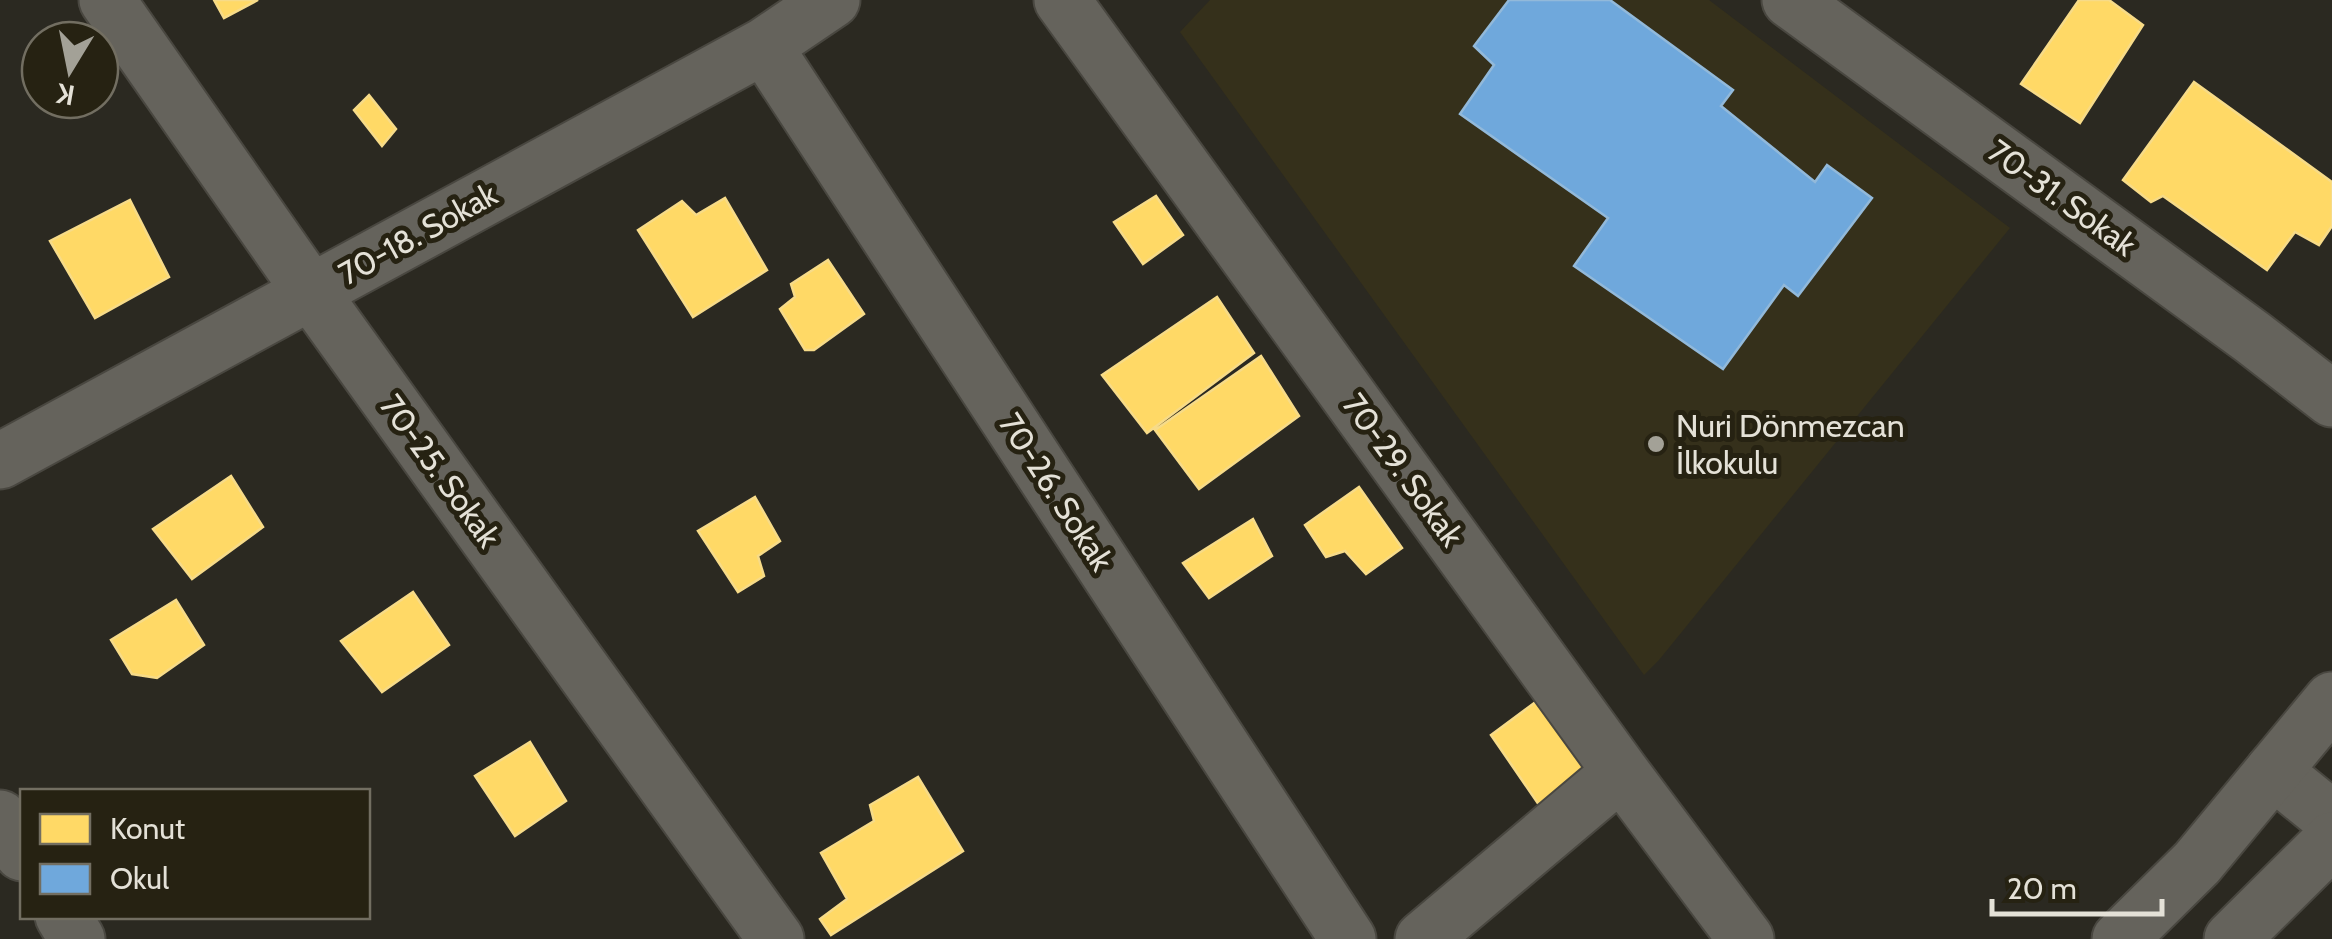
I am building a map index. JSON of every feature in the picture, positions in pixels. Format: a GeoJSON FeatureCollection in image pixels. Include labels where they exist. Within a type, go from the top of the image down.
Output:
{"type":"FeatureCollection","features":[{"type":"Feature","properties":{"kind":"street","name":"70-25. Sokak"},"geometry":{"type":"LineString","coordinates":[[106,0],[776,939]]}},
{"type":"Feature","properties":{"kind":"street","name":"70-18. Sokak"},"geometry":{"type":"LineString","coordinates":[[0,461],[764,46],[832,0]]}},
{"type":"Feature","properties":{"kind":"street","name":"70-29. Sokak"},"geometry":{"type":"LineString","coordinates":[[1062,0],[1746,939]]}},
{"type":"Feature","properties":{"kind":"street","name":"70-31. Sokak"},"geometry":{"type":"LineString","coordinates":[[1790,0],[2252,337],[2332,400]]}},
{"type":"Feature","properties":{"kind":"street","name":"70-26. Sokak"},"geometry":{"type":"LineString","coordinates":[[764,46],[1348,939]]}},
{"type":"Feature","properties":{"kind":"street"},"geometry":{"type":"LineString","coordinates":[[2120,939],[2196,863],[2332,700]]}},
{"type":"Feature","properties":{"kind":"street"},"geometry":{"type":"LineString","coordinates":[[2273,771],[2332,819]]}},
{"type":"Feature","properties":{"kind":"street"},"geometry":{"type":"LineString","coordinates":[[1423,939],[1621,772]]}},
{"type":"Feature","properties":{"kind":"street"},"geometry":{"type":"LineString","coordinates":[[0,818],[20,850]]}},
{"type":"Feature","properties":{"kind":"street"},"geometry":{"type":"LineString","coordinates":[[2232,939],[2332,840]]}},
{"type":"Feature","properties":{"kind":"shaded area","name":"Nuri Dönmezcan İlkokulu"},"geometry":{"type":"Polygon","coordinates":[[[1210,0],[1709,0],[2010,228],[1644,675],[1180,32],[1210,0]]]}},
{"type":"Feature","properties":{"kind":"building: Konut"},"geometry":{"type":"Polygon","coordinates":[[[214,0],[258,0],[224,18],[214,0]]]}},
{"type":"Feature","properties":{"kind":"building: Konut"},"geometry":{"type":"Polygon","coordinates":[[[2079,0],[2109,0],[2143,25],[2080,123],[2021,84],[2079,0]]]}},
{"type":"Feature","properties":{"kind":"building: Konut"},"geometry":{"type":"Polygon","coordinates":[[[2194,82],[2332,182],[2332,226],[2319,245],[2295,232],[2267,270],[2163,196],[2151,202],[2123,180],[2194,82]]]}},
{"type":"Feature","properties":{"kind":"building: Konut"},"geometry":{"type":"Polygon","coordinates":[[[369,95],[396,129],[382,146],[354,110],[369,95]]]}},
{"type":"Feature","properties":{"kind":"building: Konut"},"geometry":{"type":"Polygon","coordinates":[[[1156,196],[1183,235],[1143,264],[1114,222],[1156,196]]]}},
{"type":"Feature","properties":{"kind":"building: Konut"},"geometry":{"type":"Polygon","coordinates":[[[725,198],[767,270],[693,317],[638,230],[682,201],[696,215],[725,198]]]}},
{"type":"Feature","properties":{"kind":"building: Konut"},"geometry":{"type":"Polygon","coordinates":[[[130,200],[169,277],[95,318],[50,241],[130,200]]]}},
{"type":"Feature","properties":{"kind":"building: Konut"},"geometry":{"type":"Polygon","coordinates":[[[828,260],[864,314],[814,350],[805,350],[780,309],[795,297],[791,284],[828,260]]]}},
{"type":"Feature","properties":{"kind":"building: Konut"},"geometry":{"type":"Polygon","coordinates":[[[1217,297],[1254,353],[1147,433],[1102,375],[1217,297]]]}},
{"type":"Feature","properties":{"kind":"building: Konut"},"geometry":{"type":"Polygon","coordinates":[[[1261,356],[1299,416],[1199,489],[1155,430],[1261,356]]]}},
{"type":"Feature","properties":{"kind":"building: Konut"},"geometry":{"type":"Polygon","coordinates":[[[231,476],[263,527],[192,579],[153,529],[231,476]]]}},
{"type":"Feature","properties":{"kind":"building: Konut"},"geometry":{"type":"Polygon","coordinates":[[[1359,487],[1402,548],[1366,574],[1345,551],[1326,557],[1305,525],[1359,487]]]}},
{"type":"Feature","properties":{"kind":"building: Konut"},"geometry":{"type":"Polygon","coordinates":[[[755,497],[780,541],[758,556],[764,576],[738,592],[698,531],[755,497]]]}},
{"type":"Feature","properties":{"kind":"building: Konut"},"geometry":{"type":"Polygon","coordinates":[[[1253,519],[1272,556],[1209,598],[1183,563],[1253,519]]]}},
{"type":"Feature","properties":{"kind":"building: Konut"},"geometry":{"type":"Polygon","coordinates":[[[413,592],[449,645],[382,692],[341,641],[413,592]]]}},
{"type":"Feature","properties":{"kind":"building: Konut"},"geometry":{"type":"Polygon","coordinates":[[[176,600],[204,645],[157,678],[132,674],[111,640],[176,600]]]}},
{"type":"Feature","properties":{"kind":"building: Konut"},"geometry":{"type":"Polygon","coordinates":[[[1545,695],[1604,781],[1550,821],[1491,735],[1545,695]]]}},
{"type":"Feature","properties":{"kind":"building: Konut"},"geometry":{"type":"Polygon","coordinates":[[[530,742],[566,801],[515,836],[475,776],[530,742]]]}},
{"type":"Feature","properties":{"kind":"building: Konut"},"geometry":{"type":"Polygon","coordinates":[[[918,777],[963,851],[831,935],[820,919],[847,899],[821,853],[874,821],[870,805],[918,777]]]}},
{"type":"Feature","properties":{"kind":"building: Okul"},"geometry":{"type":"Polygon","coordinates":[[[1509,0],[1610,0],[1733,90],[1721,106],[1815,182],[1827,165],[1872,198],[1798,296],[1784,285],[1723,369],[1574,266],[1608,218],[1460,114],[1494,65],[1474,46],[1509,0]]]}},
{"type":"Feature","properties":{"kind":"place","name":"Nuri Dönmezcan İlkokulu"},"geometry":{"type":"Point","coordinates":[1656,444]}}]}
